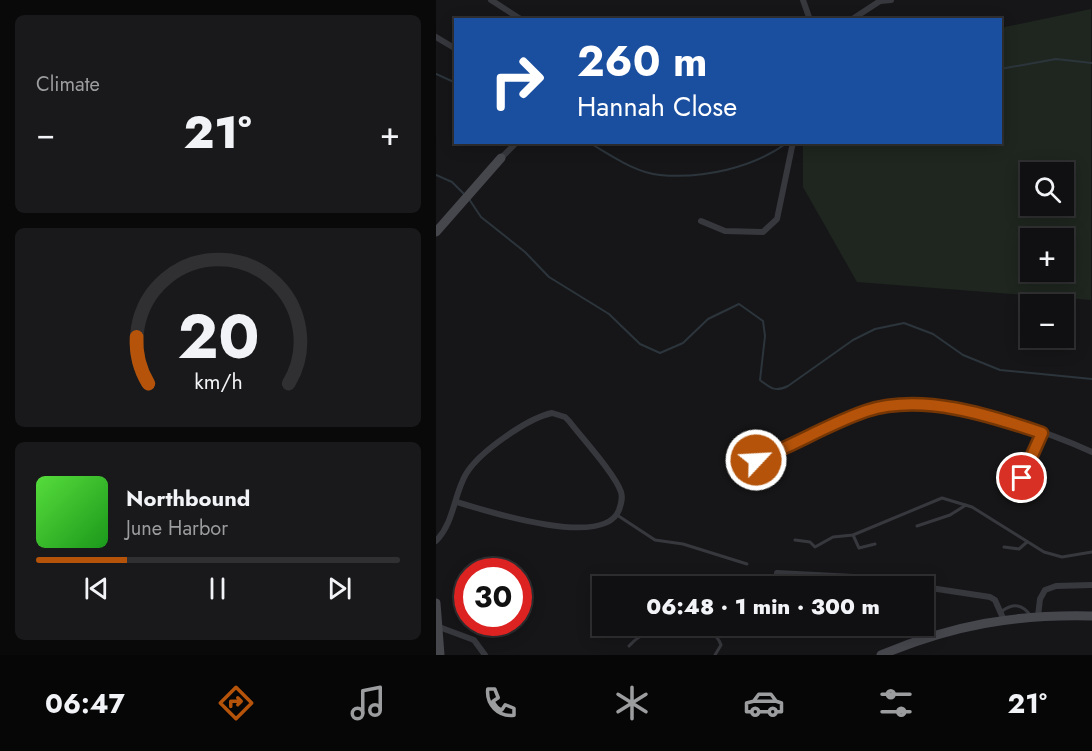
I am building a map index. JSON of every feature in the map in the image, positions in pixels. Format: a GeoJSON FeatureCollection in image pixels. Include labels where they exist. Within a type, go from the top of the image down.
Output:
{"type":"FeatureCollection","features":[{"type":"Feature","properties":{"kind":"street"},"geometry":{"type":"LineString","coordinates":[[491,0],[519,18]]}},
{"type":"Feature","properties":{"kind":"street"},"geometry":{"type":"LineString","coordinates":[[803,0],[809,18]]}},
{"type":"Feature","properties":{"kind":"street"},"geometry":{"type":"LineString","coordinates":[[854,18],[880,1],[891,0]]}},
{"type":"Feature","properties":{"kind":"street"},"geometry":{"type":"LineString","coordinates":[[436,37],[454,48]]}},
{"type":"Feature","properties":{"kind":"street"},"geometry":{"type":"LineString","coordinates":[[436,232],[515,144]]}},
{"type":"Feature","properties":{"kind":"street"},"geometry":{"type":"LineString","coordinates":[[701,221],[725,231],[763,232],[777,219],[793,144]]}},
{"type":"Feature","properties":{"kind":"street"},"geometry":{"type":"LineString","coordinates":[[775,451],[866,411],[911,405],[949,409],[1013,423],[1091,449]]}},
{"type":"Feature","properties":{"kind":"street"},"geometry":{"type":"LineString","coordinates":[[436,541],[457,502],[466,474],[486,450],[552,413],[569,421],[617,484],[622,501],[617,515],[603,525],[578,526],[527,522],[457,502]]}},
{"type":"Feature","properties":{"kind":"street"},"geometry":{"type":"LineString","coordinates":[[1022,478],[1042,433]]}},
{"type":"Feature","properties":{"kind":"street"},"geometry":{"type":"LineString","coordinates":[[1004,468],[1039,488]]}},
{"type":"Feature","properties":{"kind":"street"},"geometry":{"type":"LineString","coordinates":[[777,573],[835,576]]}},
{"type":"Feature","properties":{"kind":"street"},"geometry":{"type":"LineString","coordinates":[[1035,617],[1045,590],[1056,586],[1092,585]]}},
{"type":"Feature","properties":{"kind":"street"},"geometry":{"type":"LineString","coordinates":[[934,589],[990,597],[995,600],[1001,615]]}},
{"type":"Feature","properties":{"kind":"street"},"geometry":{"type":"LineString","coordinates":[[436,603],[440,655]]}},
{"type":"Feature","properties":{"kind":"street"},"geometry":{"type":"LineString","coordinates":[[886,654],[936,634],[1001,615],[1092,616]]}},
{"type":"Feature","properties":{"kind":"street"},"geometry":{"type":"LineString","coordinates":[[439,627],[474,640],[485,655]]}},
{"type":"Feature","properties":{"kind":"lane"},"geometry":{"type":"LineString","coordinates":[[795,540],[810,542],[815,547],[833,537],[853,536],[942,498],[966,505],[1044,552],[1062,557],[1092,552]]}},
{"type":"Feature","properties":{"kind":"lane"},"geometry":{"type":"LineString","coordinates":[[917,526],[950,515],[966,505]]}},
{"type":"Feature","properties":{"kind":"lane"},"geometry":{"type":"LineString","coordinates":[[617,515],[655,540],[684,544],[747,564]]}},
{"type":"Feature","properties":{"kind":"lane"},"geometry":{"type":"LineString","coordinates":[[853,536],[859,548],[875,544]]}},
{"type":"Feature","properties":{"kind":"lane"},"geometry":{"type":"LineString","coordinates":[[1004,547],[1019,549],[1027,542]]}},
{"type":"Feature","properties":{"kind":"lane"},"geometry":{"type":"LineString","coordinates":[[629,645],[636,638],[651,631],[675,630],[713,634],[719,639],[721,645],[715,655]]}},
{"type":"Feature","properties":{"kind":"shaded area"},"geometry":{"type":"Polygon","coordinates":[[[1091,9],[1091,300],[1074,299],[1074,294],[1020,295],[857,282],[803,187],[803,144],[1002,144],[1002,28],[1091,9]]]}},
{"type":"Feature","properties":{"kind":"waterway"},"geometry":{"type":"LineString","coordinates":[[1002,69],[1056,59],[1092,63]]}},
{"type":"Feature","properties":{"kind":"waterway"},"geometry":{"type":"LineString","coordinates":[[436,74],[454,82]]}},
{"type":"Feature","properties":{"kind":"waterway"},"geometry":{"type":"LineString","coordinates":[[591,144],[641,171],[676,176],[727,170],[760,159],[785,144]]}},
{"type":"Feature","properties":{"kind":"waterway"},"geometry":{"type":"LineString","coordinates":[[436,175],[452,182],[465,195]]}},
{"type":"Feature","properties":{"kind":"waterway"},"geometry":{"type":"LineString","coordinates":[[469,199],[481,217],[525,252],[549,277],[609,314],[640,344],[660,353],[683,343],[708,319],[739,304],[763,321],[765,336],[760,380],[774,389],[788,386],[853,340],[875,329],[904,323],[933,334],[963,355],[1000,370],[1092,379]]}},
{"type":"Feature","properties":{"kind":"route"},"geometry":{"type":"LineString","coordinates":[[756,460],[866,411],[911,405],[938,406],[1013,423],[1042,433],[1022,478]]}}]}
